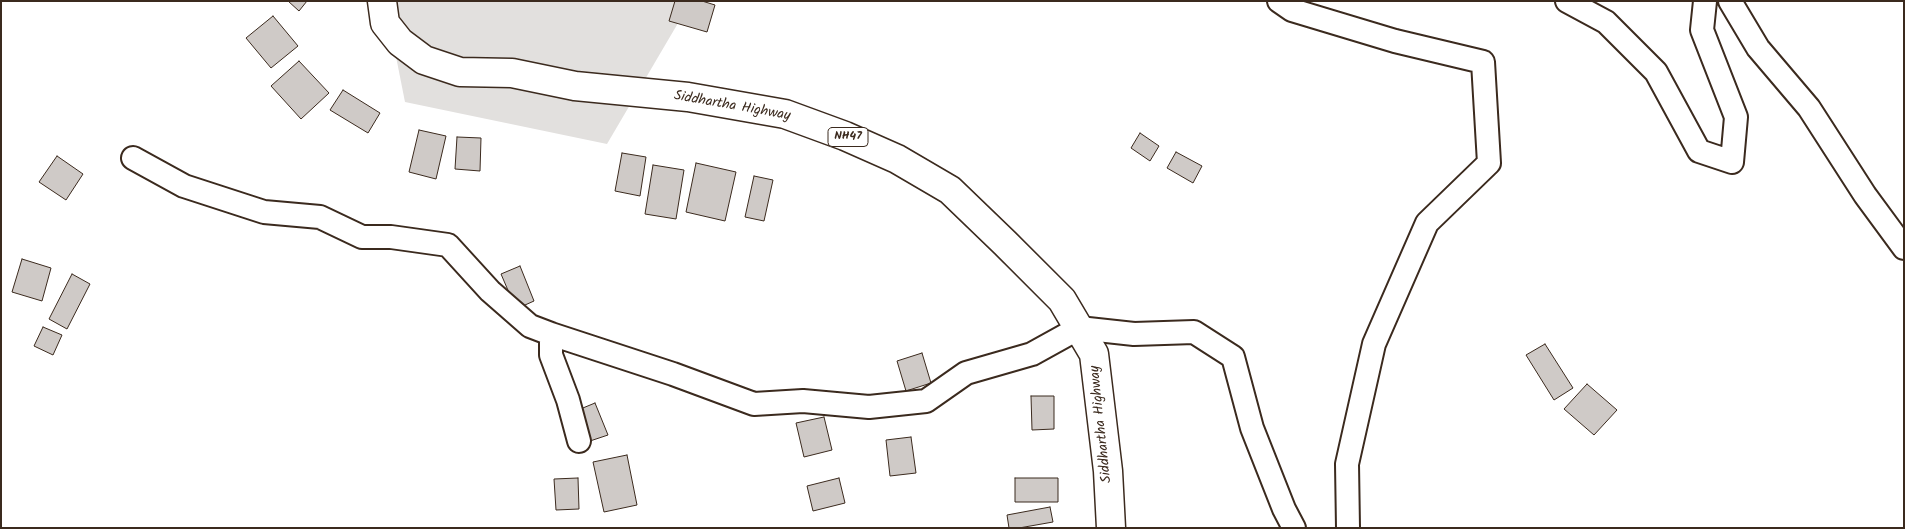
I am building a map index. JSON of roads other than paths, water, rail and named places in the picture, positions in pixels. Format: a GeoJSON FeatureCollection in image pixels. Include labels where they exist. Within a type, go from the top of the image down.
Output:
{"type":"FeatureCollection","features":[{"type":"Feature","properties":{"kind":"highway","name":"Siddhartha Highway"},"geometry":{"type":"LineString","coordinates":[[382,1],[385,23],[400,42],[424,60],[460,72],[512,74],[575,86],[688,97],[786,114],[845,136],[897,159],[950,190],[1062,300],[1094,354],[1108,471],[1111,528]]}},
{"type":"Feature","properties":{"kind":"street"},"geometry":{"type":"LineString","coordinates":[[1279,1],[1292,10],[1395,41],[1484,62],[1489,163],[1427,223],[1374,344],[1347,464],[1348,528]]}},
{"type":"Feature","properties":{"kind":"street"},"geometry":{"type":"LineString","coordinates":[[1567,1],[1606,22],[1656,72],[1699,151],[1732,162],[1736,117],[1702,30],[1705,1]]}},
{"type":"Feature","properties":{"kind":"street"},"geometry":{"type":"LineString","coordinates":[[1730,1],[1758,48],[1808,108],[1865,195],[1904,248]]}},
{"type":"Feature","properties":{"kind":"street"},"geometry":{"type":"LineString","coordinates":[[133,158],[184,186],[264,212],[320,217],[362,236],[390,237],[448,245],[490,291],[530,326],[673,374],[754,404],[802,401],[869,407],[926,401],[966,373],[1032,354],[1079,328],[1134,334],[1194,332],[1233,357],[1252,428],[1284,509],[1294,528]]}},
{"type":"Feature","properties":{"kind":"street"},"geometry":{"type":"LineString","coordinates":[[551,334],[551,355],[568,400],[579,441]]}}]}
